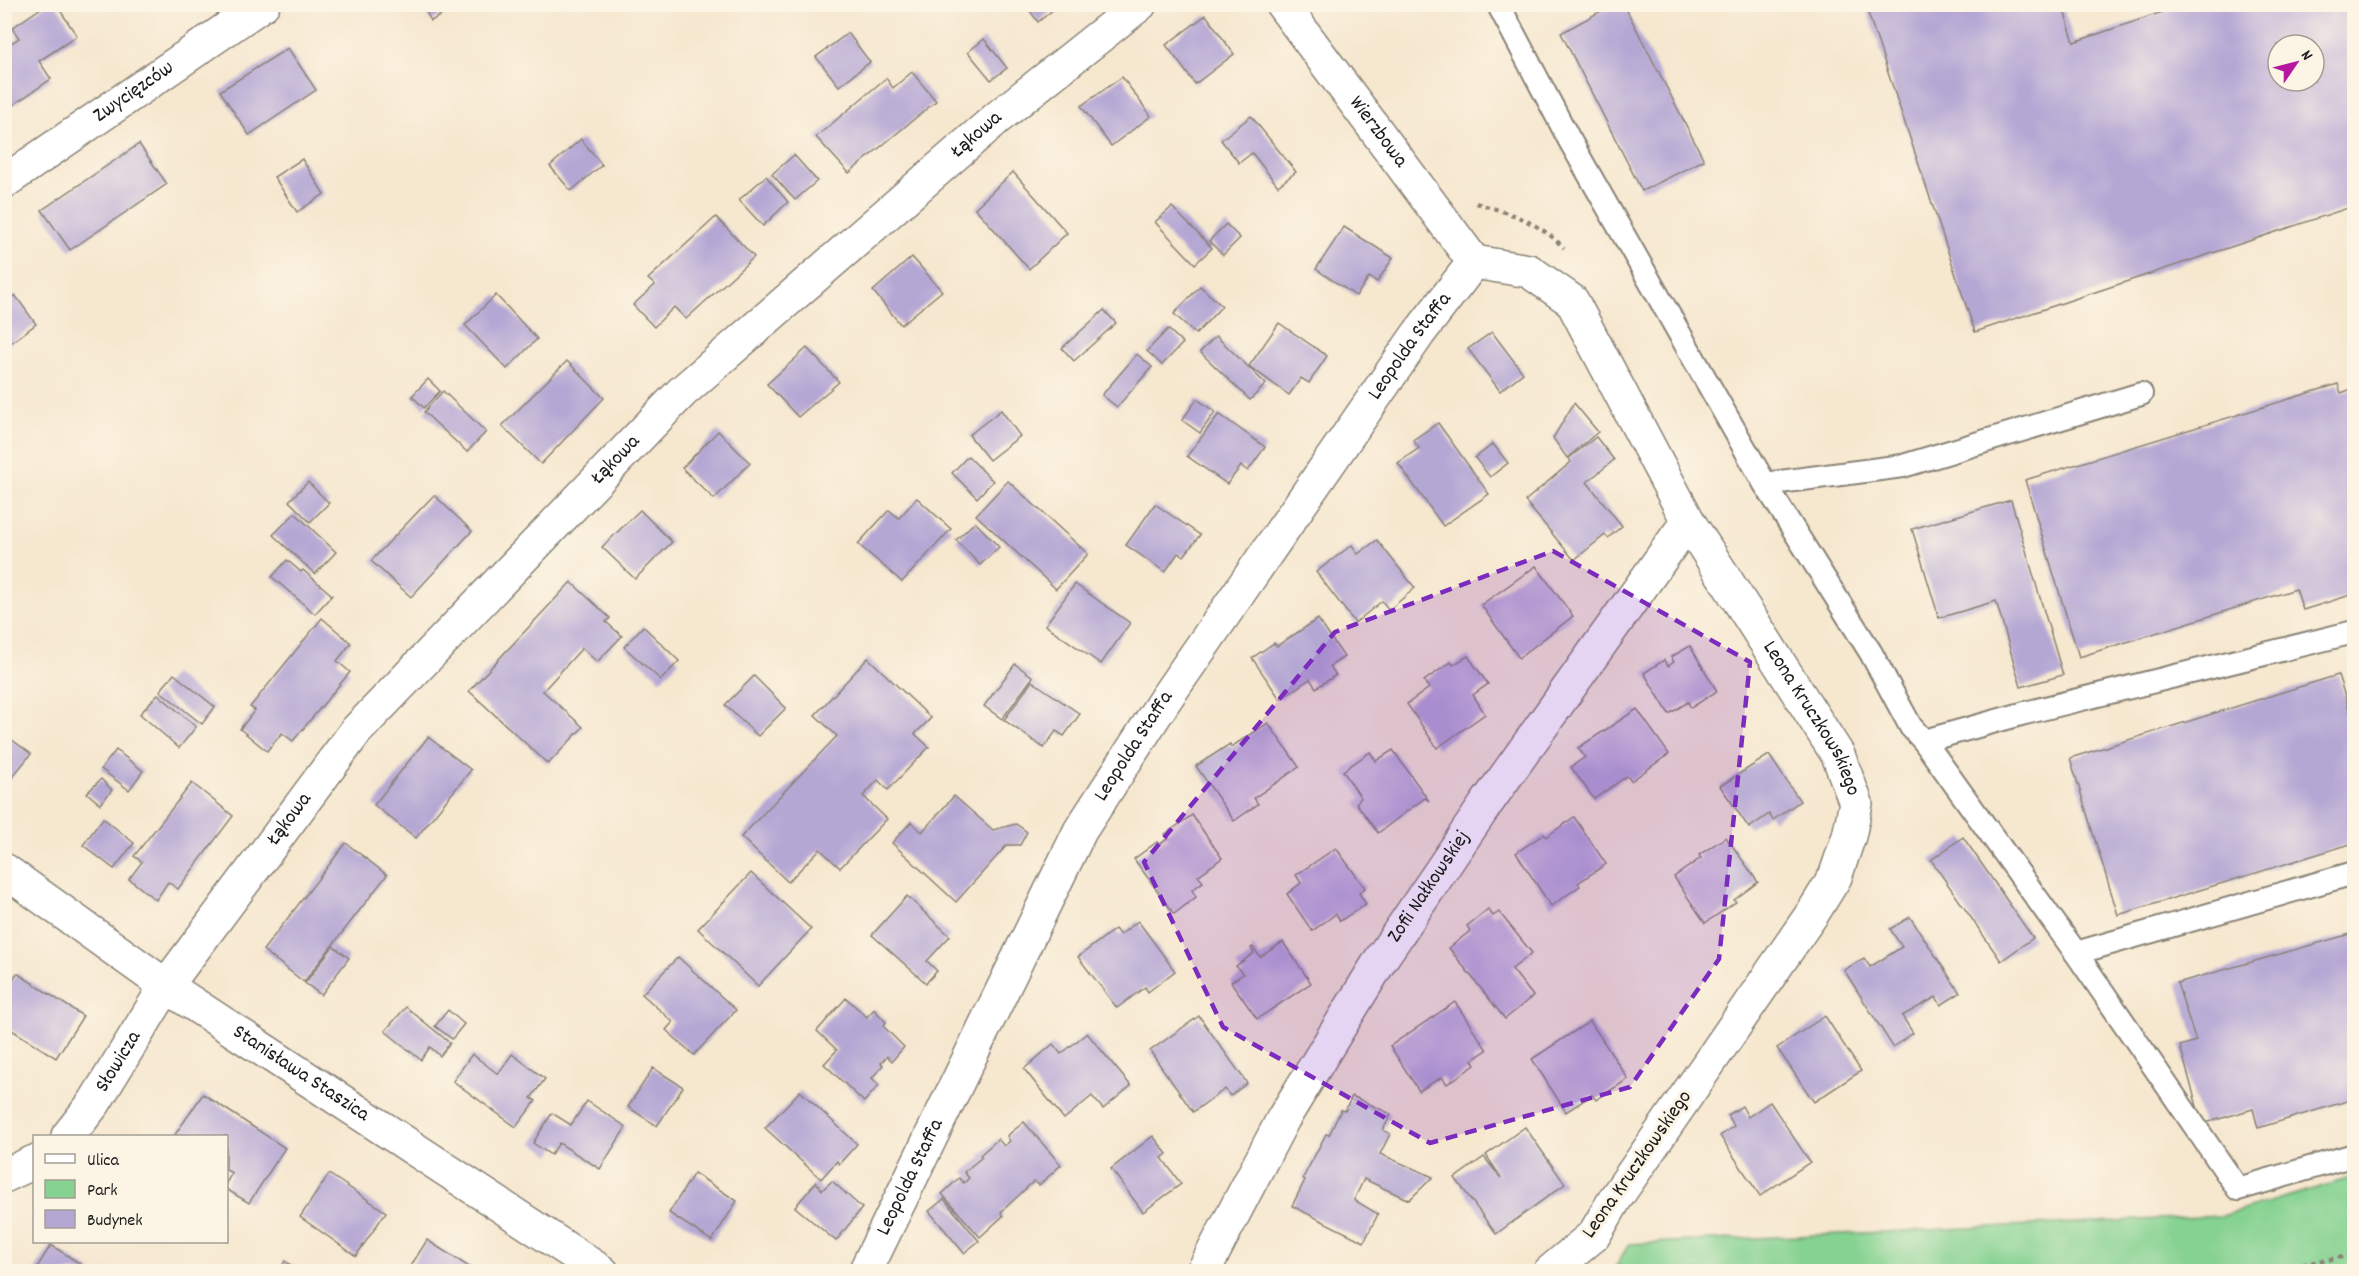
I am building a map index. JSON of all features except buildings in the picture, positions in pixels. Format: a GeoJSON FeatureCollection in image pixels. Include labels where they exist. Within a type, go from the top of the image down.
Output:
{"type":"FeatureCollection","features":[{"type":"Feature","properties":{"kind":"street","name":"Zwycięzców"},"geometry":{"type":"LineString","coordinates":[[4,182],[263,4]]}},
{"type":"Feature","properties":{"kind":"street","name":"Łąkowa"},"geometry":{"type":"LineString","coordinates":[[166,986],[356,731],[682,392],[997,118],[1140,4]]}},
{"type":"Feature","properties":{"kind":"street","name":"Wierzbowa"},"geometry":{"type":"LineString","coordinates":[[1282,4],[1474,262]]}},
{"type":"Feature","properties":{"kind":"street","name":"Leona Kruczkowskiego"},"geometry":{"type":"LineString","coordinates":[[1474,262],[1528,271],[1572,301],[1688,521],[1838,755],[1856,803],[1850,836],[1835,877],[1814,911],[1615,1199],[1594,1235],[1550,1272]]}},
{"type":"Feature","properties":{"kind":"street","name":"Leopolda Staffa"},"geometry":{"type":"LineString","coordinates":[[865,1272],[1080,831],[1166,698],[1272,544],[1419,333],[1474,262]]}},
{"type":"Feature","properties":{"kind":"street","name":"Zofii Nałkowskiej"},"geometry":{"type":"LineString","coordinates":[[1203,1272],[1283,1119],[1381,959],[1486,804],[1688,521]]}},
{"type":"Feature","properties":{"kind":"street","name":"Stanisława Staszica"},"geometry":{"type":"LineString","coordinates":[[4,870],[166,986],[602,1272]]}},
{"type":"Feature","properties":{"kind":"street","name":"Słowicza"},"geometry":{"type":"LineString","coordinates":[[70,1135],[94,1103],[166,986]]}},
{"type":"Feature","properties":{"kind":"street"},"geometry":{"type":"LineString","coordinates":[[4,1176],[33,1162]]}},
{"type":"Feature","properties":{"kind":"lane"},"geometry":{"type":"LineString","coordinates":[[1497,4],[1569,139],[1765,484],[1871,653],[1911,727],[1924,741],[2076,953],[2238,1189],[2355,1155]]}},
{"type":"Feature","properties":{"kind":"lane"},"geometry":{"type":"LineString","coordinates":[[1765,484],[1903,466],[2141,394]]}},
{"type":"Feature","properties":{"kind":"lane"},"geometry":{"type":"LineString","coordinates":[[1924,741],[2025,713],[2355,632]]}},
{"type":"Feature","properties":{"kind":"lane"},"geometry":{"type":"LineString","coordinates":[[2076,953],[2355,873]]}},
{"type":"Feature","properties":{"kind":"path"},"geometry":{"type":"LineString","coordinates":[[2258,1272],[2355,1255]]}},
{"type":"Feature","properties":{"kind":"highlighted area"},"geometry":{"type":"Polygon","coordinates":[[[1553,551],[1750,662],[1719,959],[1630,1087],[1430,1143],[1223,1027],[1144,862],[1335,632],[1553,551]]]}},
{"type":"Feature","properties":{"kind":"green space"},"geometry":{"type":"Polygon","coordinates":[[[2354,1177],[2354,1271],[1613,1271],[1629,1244],[2222,1216],[2354,1177]]]}}]}
